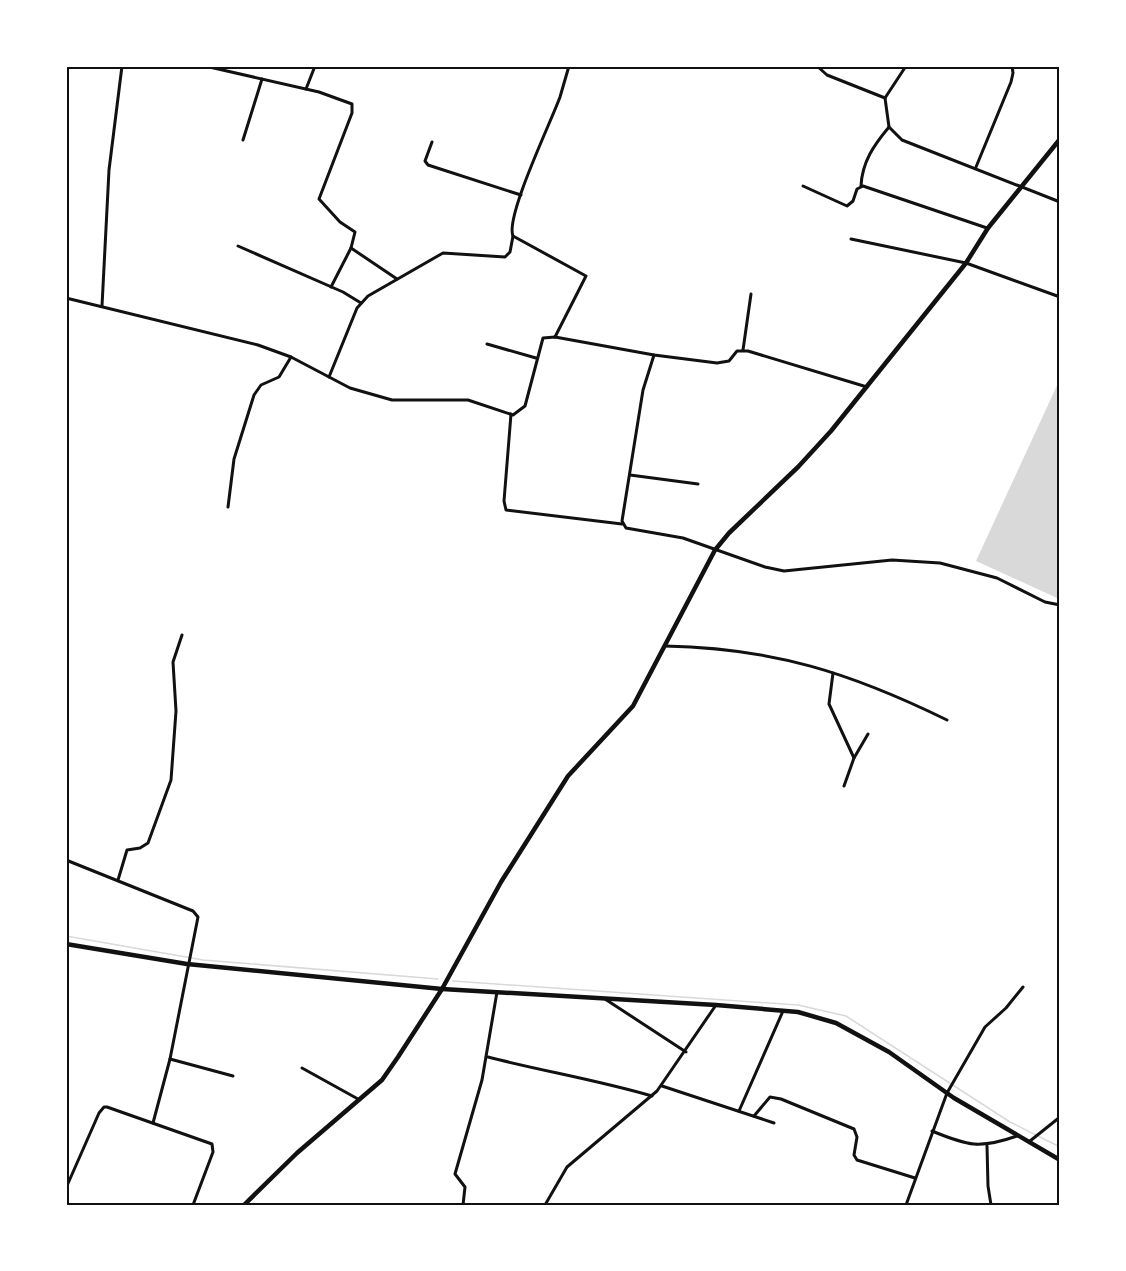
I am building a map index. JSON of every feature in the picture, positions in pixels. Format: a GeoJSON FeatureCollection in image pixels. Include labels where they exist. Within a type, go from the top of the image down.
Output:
{"type":"FeatureCollection","features":[{"type":"Feature","properties":{"kind":"main road"},"geometry":{"type":"LineString","coordinates":[[244,1205],[297,1154],[382,1080],[442,989],[501,882],[568,776],[633,706],[715,550],[729,532],[798,467],[867,387],[966,263],[988,228],[1060,139]]}},
{"type":"Feature","properties":{"kind":"main road"},"geometry":{"type":"LineString","coordinates":[[66,944],[187,962],[442,989],[798,1012],[836,1023],[889,1052],[1017,1136],[1060,1160]]}},
{"type":"Feature","properties":{"kind":"street"},"geometry":{"type":"LineString","coordinates":[[102,306],[109,170],[122,66]]}},
{"type":"Feature","properties":{"kind":"street"},"geometry":{"type":"LineString","coordinates":[[206,66],[306,89],[348,100],[352,104],[352,113],[319,199],[340,222],[355,232],[351,248],[331,287]]}},
{"type":"Feature","properties":{"kind":"street"},"geometry":{"type":"LineString","coordinates":[[306,89],[315,66]]}},
{"type":"Feature","properties":{"kind":"street"},"geometry":{"type":"LineString","coordinates":[[329,377],[361,303],[397,279],[447,252],[505,258],[510,252],[513,236],[512,225],[521,195],[560,98],[569,66]]}},
{"type":"Feature","properties":{"kind":"street"},"geometry":{"type":"LineString","coordinates":[[817,66],[827,75],[885,99]]}},
{"type":"Feature","properties":{"kind":"street"},"geometry":{"type":"LineString","coordinates":[[906,66],[885,99],[889,128],[893,134],[913,145],[976,167],[1060,202]]}},
{"type":"Feature","properties":{"kind":"street"},"geometry":{"type":"LineString","coordinates":[[976,167],[1011,82],[1012,66]]}},
{"type":"Feature","properties":{"kind":"street"},"geometry":{"type":"LineString","coordinates":[[243,140],[262,79]]}},
{"type":"Feature","properties":{"kind":"street"},"geometry":{"type":"LineString","coordinates":[[803,186],[847,206],[851,205],[861,186],[861,176],[872,146],[889,128]]}},
{"type":"Feature","properties":{"kind":"street"},"geometry":{"type":"LineString","coordinates":[[432,142],[425,160],[426,164],[521,195]]}},
{"type":"Feature","properties":{"kind":"street"},"geometry":{"type":"LineString","coordinates":[[861,186],[988,228]]}},
{"type":"Feature","properties":{"kind":"street"},"geometry":{"type":"LineString","coordinates":[[513,236],[586,276],[555,337]]}},
{"type":"Feature","properties":{"kind":"street"},"geometry":{"type":"LineString","coordinates":[[851,239],[966,263],[1060,297]]}},
{"type":"Feature","properties":{"kind":"street"},"geometry":{"type":"LineString","coordinates":[[238,246],[331,287],[361,303]]}},
{"type":"Feature","properties":{"kind":"street"},"geometry":{"type":"LineString","coordinates":[[351,248],[397,279]]}},
{"type":"Feature","properties":{"kind":"street"},"geometry":{"type":"LineString","coordinates":[[66,298],[258,345],[291,357],[350,388],[393,400],[468,400],[511,414],[520,412],[525,406],[543,338],[555,337],[654,355],[723,363],[743,350],[752,294]]}},
{"type":"Feature","properties":{"kind":"street"},"geometry":{"type":"LineString","coordinates":[[487,344],[536,358]]}},
{"type":"Feature","properties":{"kind":"street"},"geometry":{"type":"LineString","coordinates":[[743,350],[867,387]]}},
{"type":"Feature","properties":{"kind":"street"},"geometry":{"type":"LineString","coordinates":[[622,524],[643,390],[654,355]]}},
{"type":"Feature","properties":{"kind":"street"},"geometry":{"type":"LineString","coordinates":[[228,507],[234,459],[255,395],[261,386],[279,376],[291,357]]}},
{"type":"Feature","properties":{"kind":"street"},"geometry":{"type":"LineString","coordinates":[[511,414],[506,510],[622,524],[627,528],[683,538],[784,571],[866,561],[923,561],[966,569],[997,578],[1045,602],[1060,605]]}},
{"type":"Feature","properties":{"kind":"street"},"geometry":{"type":"LineString","coordinates":[[630,475],[698,484]]}},
{"type":"Feature","properties":{"kind":"street"},"geometry":{"type":"LineString","coordinates":[[118,880],[127,850],[140,848],[148,843],[171,780],[177,701],[173,662],[182,635]]}},
{"type":"Feature","properties":{"kind":"street"},"geometry":{"type":"LineString","coordinates":[[664,646],[747,651],[833,673],[885,690],[948,720]]}},
{"type":"Feature","properties":{"kind":"street"},"geometry":{"type":"LineString","coordinates":[[833,673],[829,704],[854,758]]}},
{"type":"Feature","properties":{"kind":"street"},"geometry":{"type":"LineString","coordinates":[[844,786],[854,758],[868,734]]}},
{"type":"Feature","properties":{"kind":"street"},"geometry":{"type":"LineString","coordinates":[[66,860],[196,913],[198,919],[188,956],[170,1059],[153,1123]]}},
{"type":"Feature","properties":{"kind":"street"},"geometry":{"type":"LineString","coordinates":[[906,1205],[948,1091],[985,1027],[1006,1008],[1023,987]]}},
{"type":"Feature","properties":{"kind":"street"},"geometry":{"type":"LineString","coordinates":[[463,1205],[465,1187],[455,1174],[487,1056],[498,991]]}},
{"type":"Feature","properties":{"kind":"street"},"geometry":{"type":"LineString","coordinates":[[603,998],[686,1052]]}},
{"type":"Feature","properties":{"kind":"street"},"geometry":{"type":"LineString","coordinates":[[545,1205],[567,1167],[662,1086],[716,1005]]}},
{"type":"Feature","properties":{"kind":"street"},"geometry":{"type":"LineString","coordinates":[[739,1111],[783,1011]]}},
{"type":"Feature","properties":{"kind":"street"},"geometry":{"type":"LineString","coordinates":[[487,1056],[555,1074],[591,1078],[652,1096]]}},
{"type":"Feature","properties":{"kind":"street"},"geometry":{"type":"LineString","coordinates":[[170,1059],[233,1076]]}},
{"type":"Feature","properties":{"kind":"street"},"geometry":{"type":"LineString","coordinates":[[302,1068],[360,1100]]}},
{"type":"Feature","properties":{"kind":"street"},"geometry":{"type":"LineString","coordinates":[[662,1086],[774,1124]]}},
{"type":"Feature","properties":{"kind":"street"},"geometry":{"type":"LineString","coordinates":[[754,1116],[770,1097],[781,1099],[854,1130],[857,1137],[854,1155],[857,1160],[915,1178]]}},
{"type":"Feature","properties":{"kind":"street"},"geometry":{"type":"LineString","coordinates":[[66,1188],[104,1107],[212,1144],[213,1152],[193,1205]]}},
{"type":"Feature","properties":{"kind":"street"},"geometry":{"type":"LineString","coordinates":[[1030,1142],[1060,1117]]}},
{"type":"Feature","properties":{"kind":"street"},"geometry":{"type":"LineString","coordinates":[[932,1131],[960,1143],[987,1146],[1017,1136]]}},
{"type":"Feature","properties":{"kind":"street"},"geometry":{"type":"LineString","coordinates":[[987,1146],[987,1186],[991,1205]]}},
{"type":"Feature","properties":{"kind":"shaded area"},"geometry":{"type":"Polygon","coordinates":[[[1060,379],[1060,595],[1057,598],[976,561],[1060,379]]]}},
{"type":"Feature","properties":{"kind":"waterway"},"geometry":{"type":"LineString","coordinates":[[66,936],[203,960],[438,979]]}},
{"type":"Feature","properties":{"kind":"waterway"},"geometry":{"type":"LineString","coordinates":[[453,981],[798,1005],[846,1016],[1010,1122],[1060,1147]]}}]}
